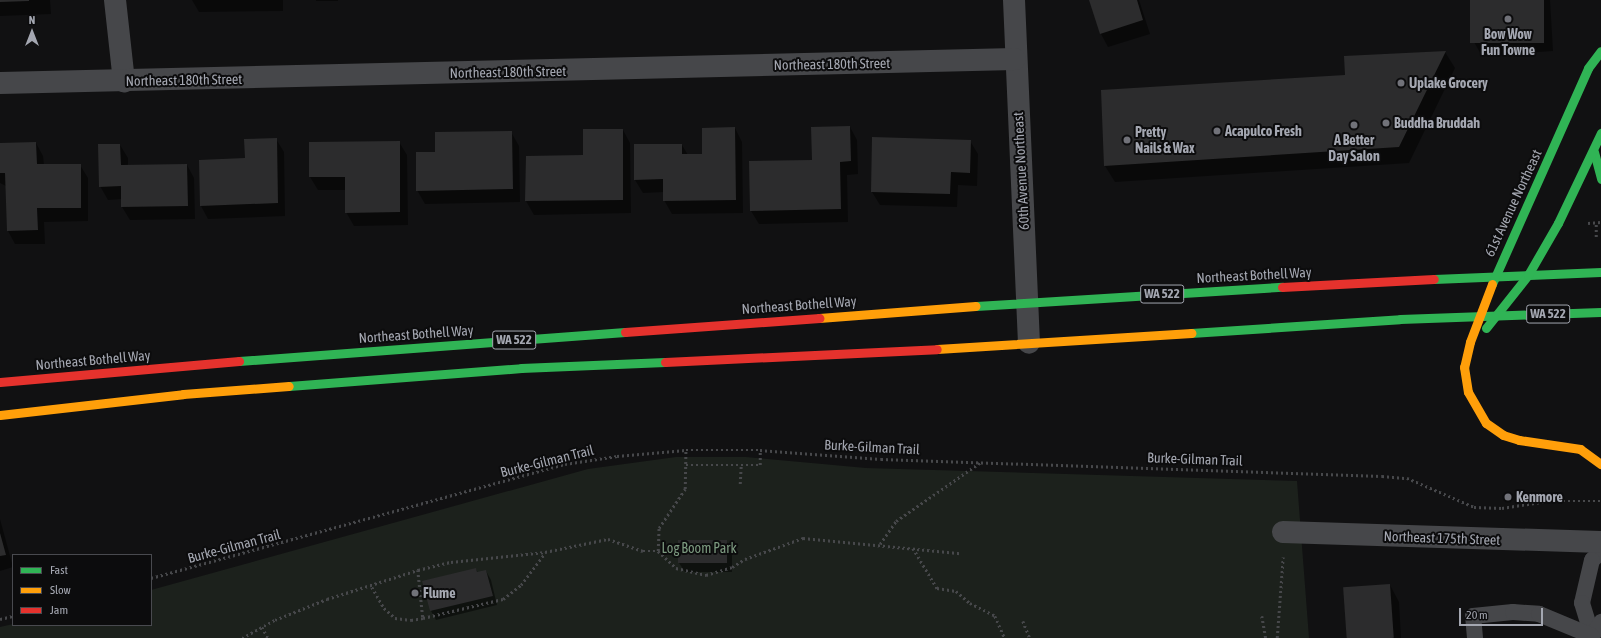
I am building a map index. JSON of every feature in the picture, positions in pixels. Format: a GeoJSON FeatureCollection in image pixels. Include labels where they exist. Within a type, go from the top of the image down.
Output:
{"type":"FeatureCollection","features":[{"type":"Feature","properties":{"kind":"main road","name":"61st Avenue Northeast"},"geometry":{"type":"LineString","coordinates":[[1601,51],[1588,68],[1478,317],[1466,355],[1465,372],[1468,392],[1476,409],[1486,423],[1503,435],[1519,440],[1580,449],[1601,464]]}},
{"type":"Feature","properties":{"kind":"main road","name":"61st Avenue Northeast"},"geometry":{"type":"LineString","coordinates":[[1465,372],[1476,342],[1528,275],[1594,152],[1601,133]]}},
{"type":"Feature","properties":{"kind":"main road"},"geometry":{"type":"LineString","coordinates":[[1594,152],[1601,179]]}},
{"type":"Feature","properties":{"kind":"main road","name":"Northeast Bothell Way"},"geometry":{"type":"LineString","coordinates":[[0,382],[183,365],[1028,302],[1396,280],[1601,272]]}},
{"type":"Feature","properties":{"kind":"main road","name":"WA 522"},"geometry":{"type":"LineString","coordinates":[[0,415],[183,394],[521,368],[894,352],[1400,319],[1495,317],[1601,312]]}},
{"type":"Feature","properties":{"kind":"street"},"geometry":{"type":"LineString","coordinates":[[115,0],[124,82]]}},
{"type":"Feature","properties":{"kind":"street","name":"60th Avenue Northeast"},"geometry":{"type":"LineString","coordinates":[[1014,0],[1015,60],[1029,342]]}},
{"type":"Feature","properties":{"kind":"street","name":"Northeast 180th Street"},"geometry":{"type":"LineString","coordinates":[[0,83],[124,82],[1015,60]]}},
{"type":"Feature","properties":{"kind":"street","name":"Northeast 175th Street"},"geometry":{"type":"LineString","coordinates":[[1283,532],[1601,542]]}},
{"type":"Feature","properties":{"kind":"lane"},"geometry":{"type":"LineString","coordinates":[[1591,637],[1582,603],[1592,560],[1601,552]]}},
{"type":"Feature","properties":{"kind":"lane"},"geometry":{"type":"LineString","coordinates":[[1475,638],[1473,616],[1513,612],[1539,614],[1591,637]]}},
{"type":"Feature","properties":{"kind":"lane"},"geometry":{"type":"LineString","coordinates":[[1591,637],[1601,622]]}},
{"type":"Feature","properties":{"kind":"path"},"geometry":{"type":"LineString","coordinates":[[1588,222],[1601,222]]}},
{"type":"Feature","properties":{"kind":"path"},"geometry":{"type":"LineString","coordinates":[[1596,222],[1596,237]]}},
{"type":"Feature","properties":{"kind":"path"},"geometry":{"type":"LineString","coordinates":[[658,551],[659,528],[686,489],[686,450]]}},
{"type":"Feature","properties":{"kind":"path","name":"Burke-Gilman Trail"},"geometry":{"type":"LineString","coordinates":[[152,578],[566,464],[618,456],[686,450],[760,450],[881,459],[1382,476],[1407,478],[1474,507],[1502,508],[1548,501],[1601,501]]}},
{"type":"Feature","properties":{"kind":"path"},"geometry":{"type":"LineString","coordinates":[[686,465],[760,465],[760,450]]}},
{"type":"Feature","properties":{"kind":"path"},"geometry":{"type":"LineString","coordinates":[[880,544],[896,520],[981,462]]}},
{"type":"Feature","properties":{"kind":"path"},"geometry":{"type":"LineString","coordinates":[[740,484],[741,465]]}},
{"type":"Feature","properties":{"kind":"path"},"geometry":{"type":"LineString","coordinates":[[242,638],[262,627],[327,598],[372,586],[418,570],[473,559],[545,552],[608,539],[643,551],[658,551],[676,568],[706,575],[732,567],[745,559],[803,538],[880,544],[960,553]]}},
{"type":"Feature","properties":{"kind":"path"},"geometry":{"type":"LineString","coordinates":[[913,548],[937,588],[956,591],[970,603],[995,616],[1005,638]]}},
{"type":"Feature","properties":{"kind":"path"},"geometry":{"type":"LineString","coordinates":[[372,586],[384,608],[395,618],[410,620],[423,618],[503,599],[521,585],[545,552]]}},
{"type":"Feature","properties":{"kind":"path"},"geometry":{"type":"LineString","coordinates":[[1277,638],[1284,554]]}},
{"type":"Feature","properties":{"kind":"path"},"geometry":{"type":"LineString","coordinates":[[418,570],[423,618]]}},
{"type":"Feature","properties":{"kind":"path"},"geometry":{"type":"LineString","coordinates":[[0,619],[12,616]]}},
{"type":"Feature","properties":{"kind":"path"},"geometry":{"type":"LineString","coordinates":[[1262,616],[1266,638]]}},
{"type":"Feature","properties":{"kind":"path"},"geometry":{"type":"LineString","coordinates":[[1022,621],[1030,638]]}},
{"type":"Feature","properties":{"kind":"path"},"geometry":{"type":"LineString","coordinates":[[262,627],[268,638]]}},
{"type":"Feature","properties":{"kind":"green space","name":"Log Boom Park"},"geometry":{"type":"Polygon","coordinates":[[[676,457],[746,457],[866,468],[1297,481],[1309,638],[0,638],[0,627],[12,624],[12,626],[152,626],[152,590],[588,469],[676,457]]]}},
{"type":"Feature","properties":{"kind":"building"},"geometry":{"type":"Polygon","coordinates":[[[0,0],[29,0],[29,1],[0,2],[0,0]]]}},
{"type":"Feature","properties":{"kind":"building"},"geometry":{"type":"Polygon","coordinates":[[[1089,0],[1137,0],[1143,20],[1100,34],[1089,0]]]}},
{"type":"Feature","properties":{"kind":"building","name":"Bow Wow Fun Towne"},"geometry":{"type":"Polygon","coordinates":[[[1470,0],[1544,0],[1544,43],[1470,43],[1470,0]]]}},
{"type":"Feature","properties":{"kind":"building"},"geometry":{"type":"Polygon","coordinates":[[[1446,51],[1399,147],[1104,166],[1101,90],[1345,75],[1344,56],[1446,51]]]}},
{"type":"Feature","properties":{"kind":"building"},"geometry":{"type":"Polygon","coordinates":[[[850,126],[851,161],[840,162],[841,209],[750,211],[749,161],[812,160],[811,127],[850,126]]]}},
{"type":"Feature","properties":{"kind":"building"},"geometry":{"type":"Polygon","coordinates":[[[735,127],[736,200],[663,201],[663,179],[634,180],[634,144],[682,144],[682,154],[702,154],[702,128],[735,127]]]}},
{"type":"Feature","properties":{"kind":"building"},"geometry":{"type":"Polygon","coordinates":[[[583,129],[623,129],[623,200],[525,201],[526,156],[583,155],[583,129]]]}},
{"type":"Feature","properties":{"kind":"building"},"geometry":{"type":"Polygon","coordinates":[[[512,131],[513,189],[416,191],[416,152],[435,152],[435,132],[512,131]]]}},
{"type":"Feature","properties":{"kind":"building"},"geometry":{"type":"Polygon","coordinates":[[[872,137],[971,140],[970,173],[951,172],[950,194],[871,192],[872,137]]]}},
{"type":"Feature","properties":{"kind":"building"},"geometry":{"type":"Polygon","coordinates":[[[277,138],[278,203],[200,206],[199,160],[245,158],[244,139],[277,138]]]}},
{"type":"Feature","properties":{"kind":"building"},"geometry":{"type":"Polygon","coordinates":[[[400,141],[400,212],[345,213],[345,177],[309,177],[309,142],[400,141]]]}},
{"type":"Feature","properties":{"kind":"building"},"geometry":{"type":"Polygon","coordinates":[[[36,142],[37,164],[81,164],[81,208],[37,208],[38,230],[7,231],[5,173],[0,173],[0,143],[36,142]]]}},
{"type":"Feature","properties":{"kind":"building"},"geometry":{"type":"Polygon","coordinates":[[[98,144],[120,144],[121,165],[187,164],[188,206],[121,207],[121,186],[99,187],[98,144]]]}},
{"type":"Feature","properties":{"kind":"building"},"geometry":{"type":"Polygon","coordinates":[[[0,533],[6,555],[0,556],[0,533]]]}},
{"type":"Feature","properties":{"kind":"building"},"geometry":{"type":"Polygon","coordinates":[[[678,540],[727,540],[727,563],[678,563],[678,540]]]}},
{"type":"Feature","properties":{"kind":"building"},"geometry":{"type":"Polygon","coordinates":[[[476,568],[477,572],[486,570],[493,596],[430,611],[422,581],[476,568]]]}},
{"type":"Feature","properties":{"kind":"building"},"geometry":{"type":"Polygon","coordinates":[[[1390,584],[1394,638],[1347,638],[1343,587],[1390,584]]]}},
{"type":"Feature","properties":{"kind":"traffic: fast"},"geometry":{"type":"LineString","coordinates":[[1492,284],[1588,68],[1601,51]]}},
{"type":"Feature","properties":{"kind":"traffic: fast"},"geometry":{"type":"LineString","coordinates":[[1486,328],[1528,275],[1558,223],[1601,133]]}},
{"type":"Feature","properties":{"kind":"traffic: fast"},"geometry":{"type":"LineString","coordinates":[[1594,152],[1601,179]]}},
{"type":"Feature","properties":{"kind":"traffic: fast"},"geometry":{"type":"LineString","coordinates":[[1434,279],[1601,272]]}},
{"type":"Feature","properties":{"kind":"traffic: fast"},"geometry":{"type":"LineString","coordinates":[[976,306],[1282,287]]}},
{"type":"Feature","properties":{"kind":"traffic: fast"},"geometry":{"type":"LineString","coordinates":[[1191,333],[1400,319],[1601,312]]}},
{"type":"Feature","properties":{"kind":"traffic: fast"},"geometry":{"type":"LineString","coordinates":[[239,361],[625,332]]}},
{"type":"Feature","properties":{"kind":"traffic: fast"},"geometry":{"type":"LineString","coordinates":[[289,386],[521,368],[665,362]]}},
{"type":"Feature","properties":{"kind":"traffic: slow"},"geometry":{"type":"LineString","coordinates":[[1492,284],[1470,342],[1464,367],[1468,392],[1486,423],[1503,435],[1519,440],[1580,449],[1601,464]]}},
{"type":"Feature","properties":{"kind":"traffic: slow"},"geometry":{"type":"LineString","coordinates":[[819,318],[976,306]]}},
{"type":"Feature","properties":{"kind":"traffic: slow"},"geometry":{"type":"LineString","coordinates":[[937,349],[1191,333]]}},
{"type":"Feature","properties":{"kind":"traffic: slow"},"geometry":{"type":"LineString","coordinates":[[0,415],[183,394],[289,386]]}},
{"type":"Feature","properties":{"kind":"traffic: jam"},"geometry":{"type":"LineString","coordinates":[[1282,287],[1434,279]]}},
{"type":"Feature","properties":{"kind":"traffic: jam"},"geometry":{"type":"LineString","coordinates":[[625,332],[819,318]]}},
{"type":"Feature","properties":{"kind":"traffic: jam"},"geometry":{"type":"LineString","coordinates":[[665,362],[937,349]]}},
{"type":"Feature","properties":{"kind":"traffic: jam"},"geometry":{"type":"LineString","coordinates":[[0,382],[239,361]]}},
{"type":"Feature","properties":{"kind":"place","name":"Bow Wow Fun Towne"},"geometry":{"type":"Point","coordinates":[1508,19]}},
{"type":"Feature","properties":{"kind":"place","name":"Uplake Grocery"},"geometry":{"type":"Point","coordinates":[1401,83]}},
{"type":"Feature","properties":{"kind":"place","name":"Buddha Bruddah"},"geometry":{"type":"Point","coordinates":[1386,123]}},
{"type":"Feature","properties":{"kind":"place","name":"A Better Day Salon"},"geometry":{"type":"Point","coordinates":[1354,125]}},
{"type":"Feature","properties":{"kind":"place","name":"Acapulco Fresh"},"geometry":{"type":"Point","coordinates":[1217,131]}},
{"type":"Feature","properties":{"kind":"place","name":"Pretty Nails & Wax"},"geometry":{"type":"Point","coordinates":[1127,140]}},
{"type":"Feature","properties":{"kind":"place","name":"Kenmore"},"geometry":{"type":"Point","coordinates":[1508,497]}},
{"type":"Feature","properties":{"kind":"place","name":"Flume"},"geometry":{"type":"Point","coordinates":[415,593]}}]}
